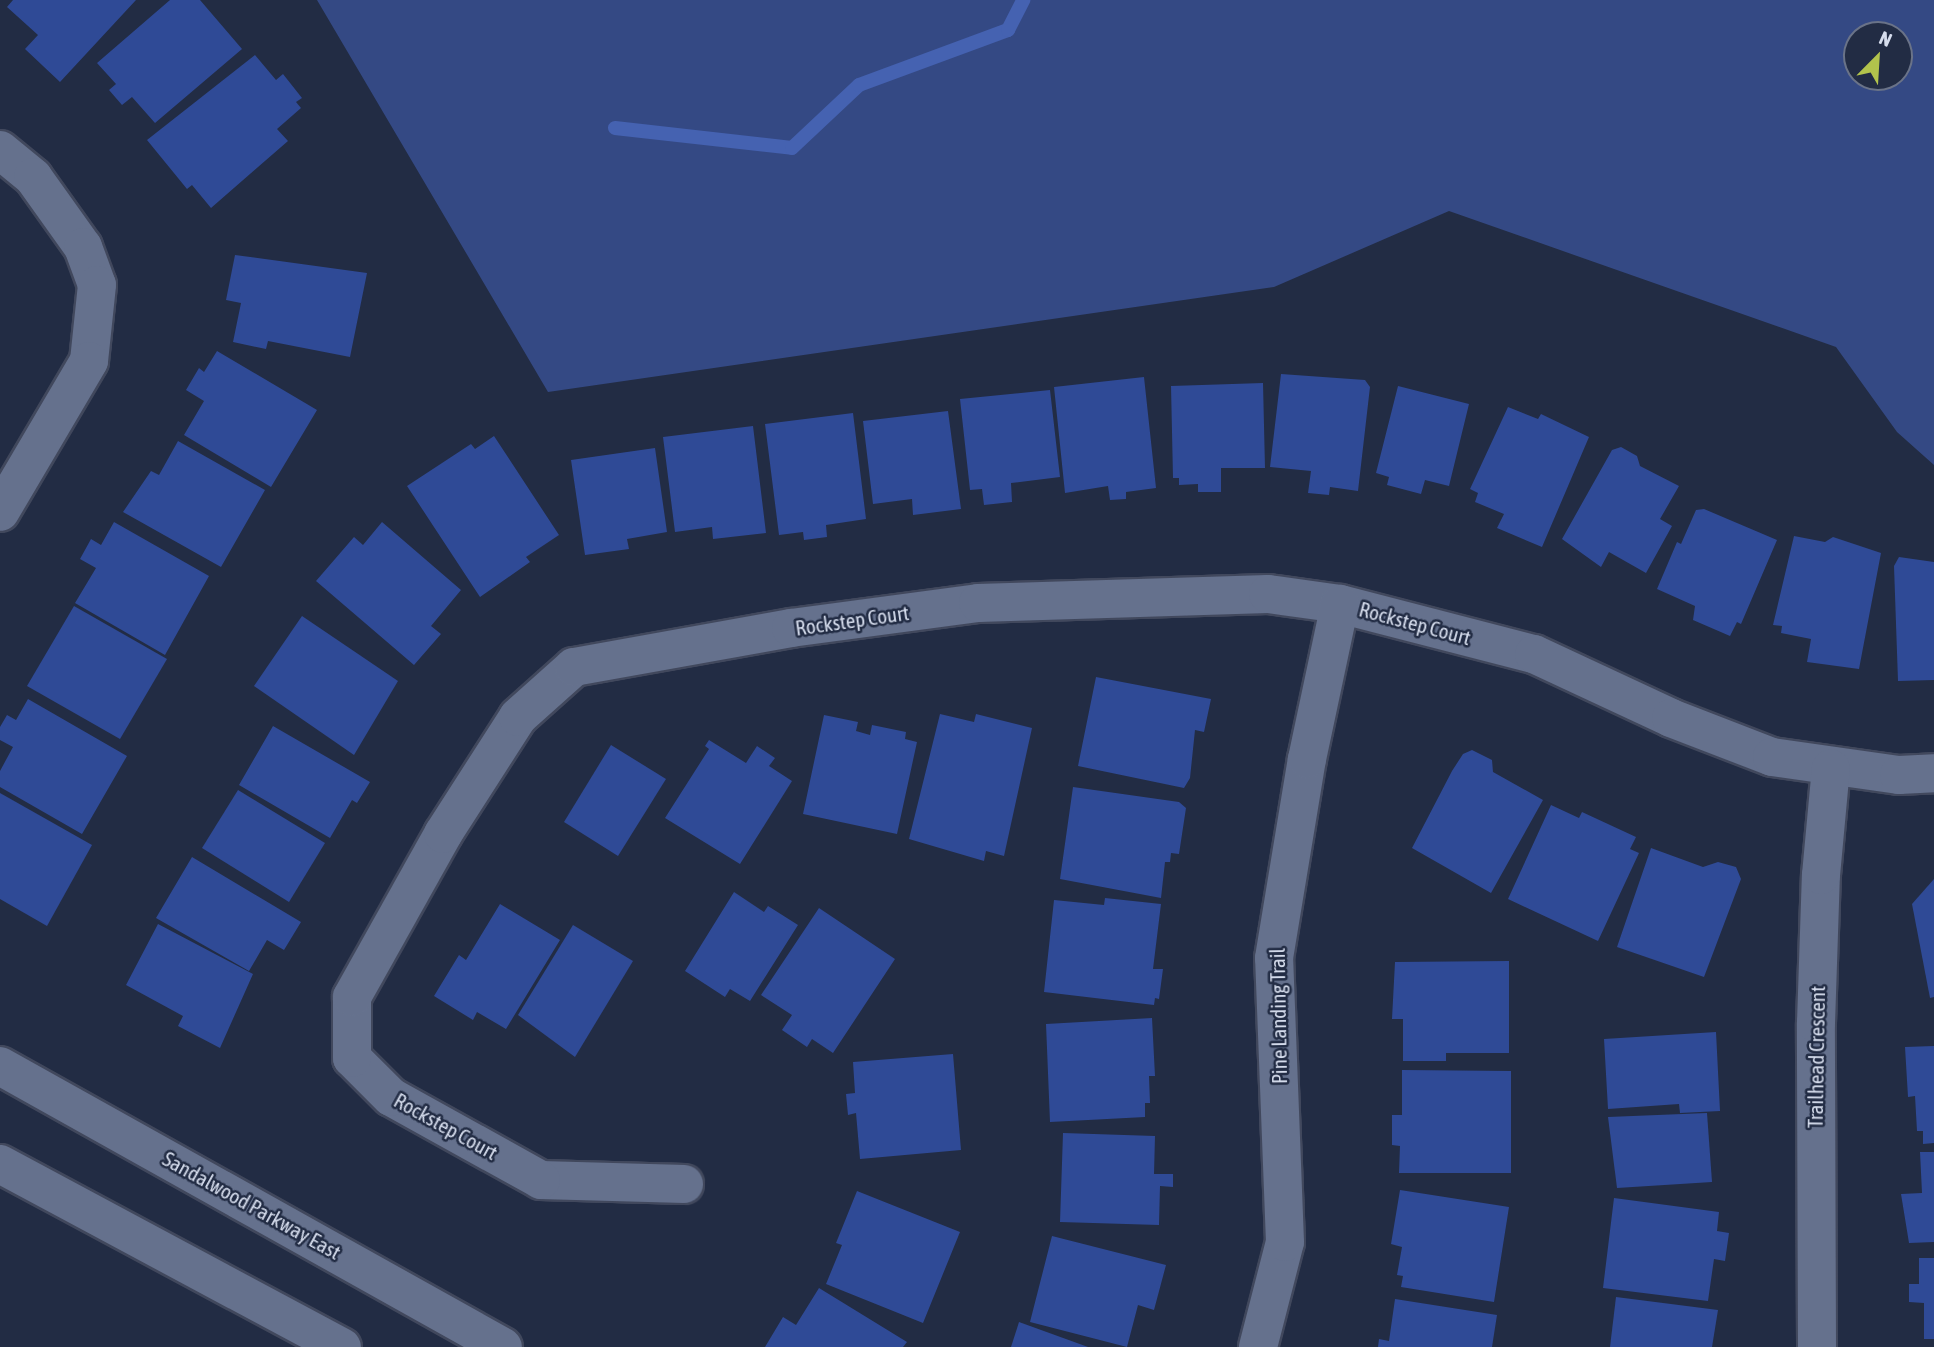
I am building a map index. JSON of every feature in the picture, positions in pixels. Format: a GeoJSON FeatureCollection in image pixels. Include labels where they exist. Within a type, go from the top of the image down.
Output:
{"type":"FeatureCollection","features":[{"type":"Feature","properties":{"kind":"street"},"geometry":{"type":"LineString","coordinates":[[0,150],[33,177],[83,247],[97,285],[89,361],[0,512]]}},
{"type":"Feature","properties":{"kind":"street","name":"Rockstep Court"},"geometry":{"type":"LineString","coordinates":[[684,1185],[541,1180],[391,1097],[352,1058],[352,997],[443,834],[518,717],[573,667],[791,628],[978,603],[1268,594],[1340,604],[1534,654],[1671,718],[1760,752],[1831,768],[1899,775],[1934,773]]}},
{"type":"Feature","properties":{"kind":"street","name":"Pine Landing Trail"},"geometry":{"type":"LineString","coordinates":[[1258,1347],[1285,1242],[1274,958],[1307,759],[1340,604]]}},
{"type":"Feature","properties":{"kind":"street","name":"Trailhead Crescent"},"geometry":{"type":"LineString","coordinates":[[1816,1347],[1816,1023],[1821,875],[1831,768]]}},
{"type":"Feature","properties":{"kind":"street","name":"Sandalwood Parkway East"},"geometry":{"type":"LineString","coordinates":[[0,1066],[503,1347]]}},
{"type":"Feature","properties":{"kind":"street"},"geometry":{"type":"LineString","coordinates":[[0,1164],[342,1347]]}},
{"type":"Feature","properties":{"kind":"shaded area"},"geometry":{"type":"Polygon","coordinates":[[[317,0],[1934,0],[1934,465],[1897,432],[1836,347],[1449,211],[1274,287],[548,392],[317,0]]]}},
{"type":"Feature","properties":{"kind":"building"},"geometry":{"type":"Polygon","coordinates":[[[13,0],[136,0],[60,82],[25,49],[38,35],[7,7],[13,0]]]}},
{"type":"Feature","properties":{"kind":"building"},"geometry":{"type":"Polygon","coordinates":[[[170,0],[200,0],[242,49],[155,123],[132,97],[122,105],[109,90],[116,84],[97,63],[170,0]]]}},
{"type":"Feature","properties":{"kind":"building"},"geometry":{"type":"Polygon","coordinates":[[[255,55],[276,80],[283,74],[302,98],[296,102],[301,108],[277,129],[288,141],[211,208],[192,185],[187,189],[147,140],[255,55]]]}},
{"type":"Feature","properties":{"kind":"building"},"geometry":{"type":"Polygon","coordinates":[[[235,255],[367,273],[350,357],[268,341],[266,349],[233,342],[241,303],[226,300],[235,255]]]}},
{"type":"Feature","properties":{"kind":"building"},"geometry":{"type":"Polygon","coordinates":[[[217,351],[317,410],[271,487],[184,435],[204,401],[186,390],[199,368],[204,372],[217,351]]]}},
{"type":"Feature","properties":{"kind":"building"},"geometry":{"type":"Polygon","coordinates":[[[1281,374],[1365,380],[1370,387],[1358,491],[1330,487],[1329,495],[1308,493],[1311,471],[1270,467],[1281,374]]]}},
{"type":"Feature","properties":{"kind":"building"},"geometry":{"type":"Polygon","coordinates":[[[1144,377],[1156,488],[1126,492],[1126,499],[1110,500],[1108,486],[1065,493],[1054,387],[1144,377]]]}},
{"type":"Feature","properties":{"kind":"building"},"geometry":{"type":"Polygon","coordinates":[[[1263,383],[1265,468],[1221,468],[1221,492],[1198,492],[1198,484],[1179,485],[1179,478],[1173,478],[1171,386],[1263,383]]]}},
{"type":"Feature","properties":{"kind":"building"},"geometry":{"type":"Polygon","coordinates":[[[1398,386],[1469,404],[1449,486],[1425,480],[1421,494],[1387,485],[1389,477],[1376,473],[1398,386]]]}},
{"type":"Feature","properties":{"kind":"building"},"geometry":{"type":"Polygon","coordinates":[[[1050,390],[1060,477],[1011,483],[1012,502],[984,505],[982,489],[970,490],[960,399],[1050,390]]]}},
{"type":"Feature","properties":{"kind":"building"},"geometry":{"type":"Polygon","coordinates":[[[1508,407],[1538,419],[1541,414],[1589,437],[1542,547],[1497,528],[1504,514],[1475,502],[1478,493],[1470,489],[1508,407]]]}},
{"type":"Feature","properties":{"kind":"building"},"geometry":{"type":"Polygon","coordinates":[[[948,411],[961,509],[913,515],[912,499],[873,504],[863,421],[948,411]]]}},
{"type":"Feature","properties":{"kind":"building"},"geometry":{"type":"Polygon","coordinates":[[[853,413],[866,519],[826,525],[827,537],[804,540],[803,532],[779,535],[765,424],[853,413]]]}},
{"type":"Feature","properties":{"kind":"building"},"geometry":{"type":"Polygon","coordinates":[[[753,426],[766,533],[713,539],[712,527],[675,532],[663,437],[753,426]]]}},
{"type":"Feature","properties":{"kind":"building"},"geometry":{"type":"Polygon","coordinates":[[[494,436],[559,535],[526,557],[530,562],[480,597],[407,486],[471,444],[475,449],[494,436]]]}},
{"type":"Feature","properties":{"kind":"building"},"geometry":{"type":"Polygon","coordinates":[[[178,441],[265,490],[221,567],[123,512],[151,471],[159,475],[178,441]]]}},
{"type":"Feature","properties":{"kind":"building"},"geometry":{"type":"Polygon","coordinates":[[[1621,447],[1637,456],[1640,466],[1679,486],[1660,519],[1672,526],[1646,573],[1609,552],[1601,567],[1562,539],[1612,450],[1621,447]]]}},
{"type":"Feature","properties":{"kind":"building"},"geometry":{"type":"Polygon","coordinates":[[[655,448],[667,532],[627,539],[629,549],[585,555],[571,460],[655,448]]]}},
{"type":"Feature","properties":{"kind":"building"},"geometry":{"type":"Polygon","coordinates":[[[1704,509],[1777,540],[1741,624],[1737,622],[1730,636],[1693,620],[1695,606],[1657,589],[1677,542],[1681,544],[1696,510],[1704,509]]]}},
{"type":"Feature","properties":{"kind":"building"},"geometry":{"type":"Polygon","coordinates":[[[114,522],[209,576],[165,655],[75,603],[96,568],[80,559],[91,539],[101,545],[114,522]]]}},
{"type":"Feature","properties":{"kind":"building"},"geometry":{"type":"Polygon","coordinates":[[[382,522],[461,590],[431,626],[441,634],[414,665],[316,581],[354,537],[363,545],[382,522]]]}},
{"type":"Feature","properties":{"kind":"building"},"geometry":{"type":"Polygon","coordinates":[[[1794,536],[1825,542],[1833,537],[1881,553],[1859,669],[1807,662],[1811,639],[1781,633],[1782,626],[1773,625],[1794,536]]]}},
{"type":"Feature","properties":{"kind":"building"},"geometry":{"type":"Polygon","coordinates":[[[1899,557],[1934,562],[1934,680],[1898,681],[1894,566],[1899,557]]]}},
{"type":"Feature","properties":{"kind":"building"},"geometry":{"type":"Polygon","coordinates":[[[74,606],[167,659],[120,739],[27,686],[74,606]]]}},
{"type":"Feature","properties":{"kind":"building"},"geometry":{"type":"Polygon","coordinates":[[[302,616],[398,681],[354,755],[254,686],[302,616]]]}},
{"type":"Feature","properties":{"kind":"building"},"geometry":{"type":"Polygon","coordinates":[[[1096,677],[1211,699],[1204,732],[1195,730],[1190,778],[1184,788],[1078,766],[1096,677]]]}},
{"type":"Feature","properties":{"kind":"building"},"geometry":{"type":"Polygon","coordinates":[[[28,699],[127,756],[82,834],[0,787],[0,771],[13,747],[0,740],[0,727],[7,715],[16,720],[28,699]]]}},
{"type":"Feature","properties":{"kind":"building"},"geometry":{"type":"Polygon","coordinates":[[[940,714],[974,722],[976,714],[1032,728],[1004,856],[986,851],[984,861],[909,839],[940,714]]]}},
{"type":"Feature","properties":{"kind":"building"},"geometry":{"type":"Polygon","coordinates":[[[824,715],[858,722],[856,731],[870,735],[872,725],[906,732],[905,739],[917,742],[897,834],[803,814],[824,715]]]}},
{"type":"Feature","properties":{"kind":"building"},"geometry":{"type":"Polygon","coordinates":[[[273,726],[370,782],[357,803],[352,800],[330,838],[239,785],[273,726]]]}},
{"type":"Feature","properties":{"kind":"building"},"geometry":{"type":"Polygon","coordinates":[[[709,740],[746,763],[757,746],[775,758],[769,766],[792,781],[740,864],[665,818],[709,749],[705,746],[709,740]]]}},
{"type":"Feature","properties":{"kind":"building"},"geometry":{"type":"Polygon","coordinates":[[[611,745],[666,779],[618,856],[564,822],[611,745]]]}},
{"type":"Feature","properties":{"kind":"building"},"geometry":{"type":"Polygon","coordinates":[[[1472,750],[1492,760],[1493,772],[1543,800],[1491,893],[1412,848],[1452,771],[1463,754],[1472,750]]]}},
{"type":"Feature","properties":{"kind":"building"},"geometry":{"type":"Polygon","coordinates":[[[1073,787],[1179,802],[1186,808],[1179,854],[1171,853],[1170,862],[1165,862],[1161,898],[1060,879],[1073,787]]]}},
{"type":"Feature","properties":{"kind":"building"},"geometry":{"type":"Polygon","coordinates":[[[238,790],[325,843],[289,902],[202,848],[238,790]]]}},
{"type":"Feature","properties":{"kind":"building"},"geometry":{"type":"Polygon","coordinates":[[[0,793],[92,845],[47,926],[0,899],[0,793]]]}},
{"type":"Feature","properties":{"kind":"building"},"geometry":{"type":"Polygon","coordinates":[[[1551,805],[1579,818],[1582,812],[1636,837],[1630,849],[1639,853],[1598,941],[1508,899],[1551,805]]]}},
{"type":"Feature","properties":{"kind":"building"},"geometry":{"type":"Polygon","coordinates":[[[1651,848],[1703,867],[1718,862],[1736,867],[1741,879],[1704,977],[1617,947],[1651,848]]]}},
{"type":"Feature","properties":{"kind":"building"},"geometry":{"type":"Polygon","coordinates":[[[192,857],[301,922],[284,950],[267,940],[249,971],[156,918],[192,857]]]}},
{"type":"Feature","properties":{"kind":"building"},"geometry":{"type":"Polygon","coordinates":[[[1934,879],[1934,997],[1930,998],[1912,904],[1934,879]]]}},
{"type":"Feature","properties":{"kind":"building"},"geometry":{"type":"Polygon","coordinates":[[[734,892],[764,912],[768,906],[798,925],[750,1001],[730,989],[725,997],[685,971],[734,892]]]}},
{"type":"Feature","properties":{"kind":"building"},"geometry":{"type":"Polygon","coordinates":[[[1105,898],[1161,904],[1153,969],[1163,969],[1159,999],[1155,998],[1154,1005],[1044,992],[1054,900],[1104,905],[1105,898]]]}},
{"type":"Feature","properties":{"kind":"building"},"geometry":{"type":"Polygon","coordinates":[[[500,904],[560,940],[506,1029],[477,1012],[473,1020],[434,996],[459,955],[466,960],[500,904]]]}},
{"type":"Feature","properties":{"kind":"building"},"geometry":{"type":"Polygon","coordinates":[[[819,908],[895,959],[833,1053],[812,1039],[807,1047],[782,1030],[792,1015],[761,995],[819,908]]]}},
{"type":"Feature","properties":{"kind":"building"},"geometry":{"type":"Polygon","coordinates":[[[158,924],[253,974],[220,1048],[178,1026],[183,1016],[126,985],[158,924]]]}},
{"type":"Feature","properties":{"kind":"building"},"geometry":{"type":"Polygon","coordinates":[[[573,925],[633,961],[575,1057],[518,1015],[573,925]]]}},
{"type":"Feature","properties":{"kind":"building"},"geometry":{"type":"Polygon","coordinates":[[[1509,961],[1509,1053],[1446,1053],[1446,1061],[1403,1061],[1403,1019],[1392,1019],[1395,962],[1509,961]]]}},
{"type":"Feature","properties":{"kind":"building"},"geometry":{"type":"Polygon","coordinates":[[[1152,1018],[1155,1076],[1149,1076],[1150,1103],[1145,1103],[1145,1117],[1050,1122],[1046,1024],[1152,1018]]]}},
{"type":"Feature","properties":{"kind":"building"},"geometry":{"type":"Polygon","coordinates":[[[1716,1032],[1720,1111],[1680,1113],[1679,1104],[1608,1109],[1604,1039],[1716,1032]]]}},
{"type":"Feature","properties":{"kind":"building"},"geometry":{"type":"Polygon","coordinates":[[[1934,1046],[1934,1143],[1923,1144],[1923,1131],[1917,1131],[1915,1096],[1908,1097],[1905,1047],[1934,1046]]]}},
{"type":"Feature","properties":{"kind":"building"},"geometry":{"type":"Polygon","coordinates":[[[953,1054],[961,1150],[860,1159],[856,1113],[848,1115],[846,1094],[855,1093],[853,1062],[953,1054]]]}},
{"type":"Feature","properties":{"kind":"building"},"geometry":{"type":"Polygon","coordinates":[[[1402,1070],[1511,1071],[1511,1173],[1399,1173],[1400,1146],[1392,1145],[1392,1115],[1402,1115],[1402,1070]]]}},
{"type":"Feature","properties":{"kind":"building"},"geometry":{"type":"Polygon","coordinates":[[[1707,1113],[1712,1182],[1617,1188],[1608,1117],[1707,1113]]]}},
{"type":"Feature","properties":{"kind":"building"},"geometry":{"type":"Polygon","coordinates":[[[1063,1133],[1155,1136],[1154,1174],[1173,1174],[1173,1187],[1160,1186],[1159,1225],[1060,1222],[1063,1133]]]}},
{"type":"Feature","properties":{"kind":"building"},"geometry":{"type":"Polygon","coordinates":[[[1920,1152],[1934,1152],[1934,1242],[1909,1243],[1901,1194],[1922,1193],[1920,1152]]]}},
{"type":"Feature","properties":{"kind":"building"},"geometry":{"type":"Polygon","coordinates":[[[1400,1190],[1509,1207],[1494,1302],[1401,1287],[1403,1276],[1397,1275],[1402,1247],[1391,1244],[1400,1190]]]}},
{"type":"Feature","properties":{"kind":"building"},"geometry":{"type":"Polygon","coordinates":[[[857,1191],[960,1232],[923,1323],[826,1284],[842,1245],[836,1243],[857,1191]]]}},
{"type":"Feature","properties":{"kind":"building"},"geometry":{"type":"Polygon","coordinates":[[[1614,1198],[1719,1212],[1717,1231],[1729,1233],[1725,1261],[1714,1259],[1708,1301],[1603,1288],[1614,1198]]]}},
{"type":"Feature","properties":{"kind":"building"},"geometry":{"type":"Polygon","coordinates":[[[1052,1236],[1166,1265],[1154,1310],[1138,1305],[1127,1347],[1030,1322],[1052,1236]]]}},
{"type":"Feature","properties":{"kind":"building"},"geometry":{"type":"Polygon","coordinates":[[[1919,1258],[1934,1258],[1934,1339],[1924,1339],[1924,1303],[1909,1302],[1909,1284],[1919,1284],[1919,1258]]]}},
{"type":"Feature","properties":{"kind":"building"},"geometry":{"type":"Polygon","coordinates":[[[819,1288],[907,1342],[903,1347],[765,1347],[783,1317],[796,1325],[819,1288]]]}},
{"type":"Feature","properties":{"kind":"building"},"geometry":{"type":"Polygon","coordinates":[[[1616,1297],[1718,1310],[1712,1347],[1610,1347],[1616,1297]]]}},
{"type":"Feature","properties":{"kind":"building"},"geometry":{"type":"Polygon","coordinates":[[[1395,1299],[1497,1315],[1492,1347],[1378,1347],[1379,1339],[1389,1341],[1395,1299]]]}},
{"type":"Feature","properties":{"kind":"building"},"geometry":{"type":"Polygon","coordinates":[[[1019,1322],[1088,1347],[1011,1347],[1019,1322]]]}},
{"type":"Feature","properties":{"kind":"waterway"},"geometry":{"type":"LineString","coordinates":[[615,128],[792,148],[859,85],[1008,30],[1023,0]]}}]}
